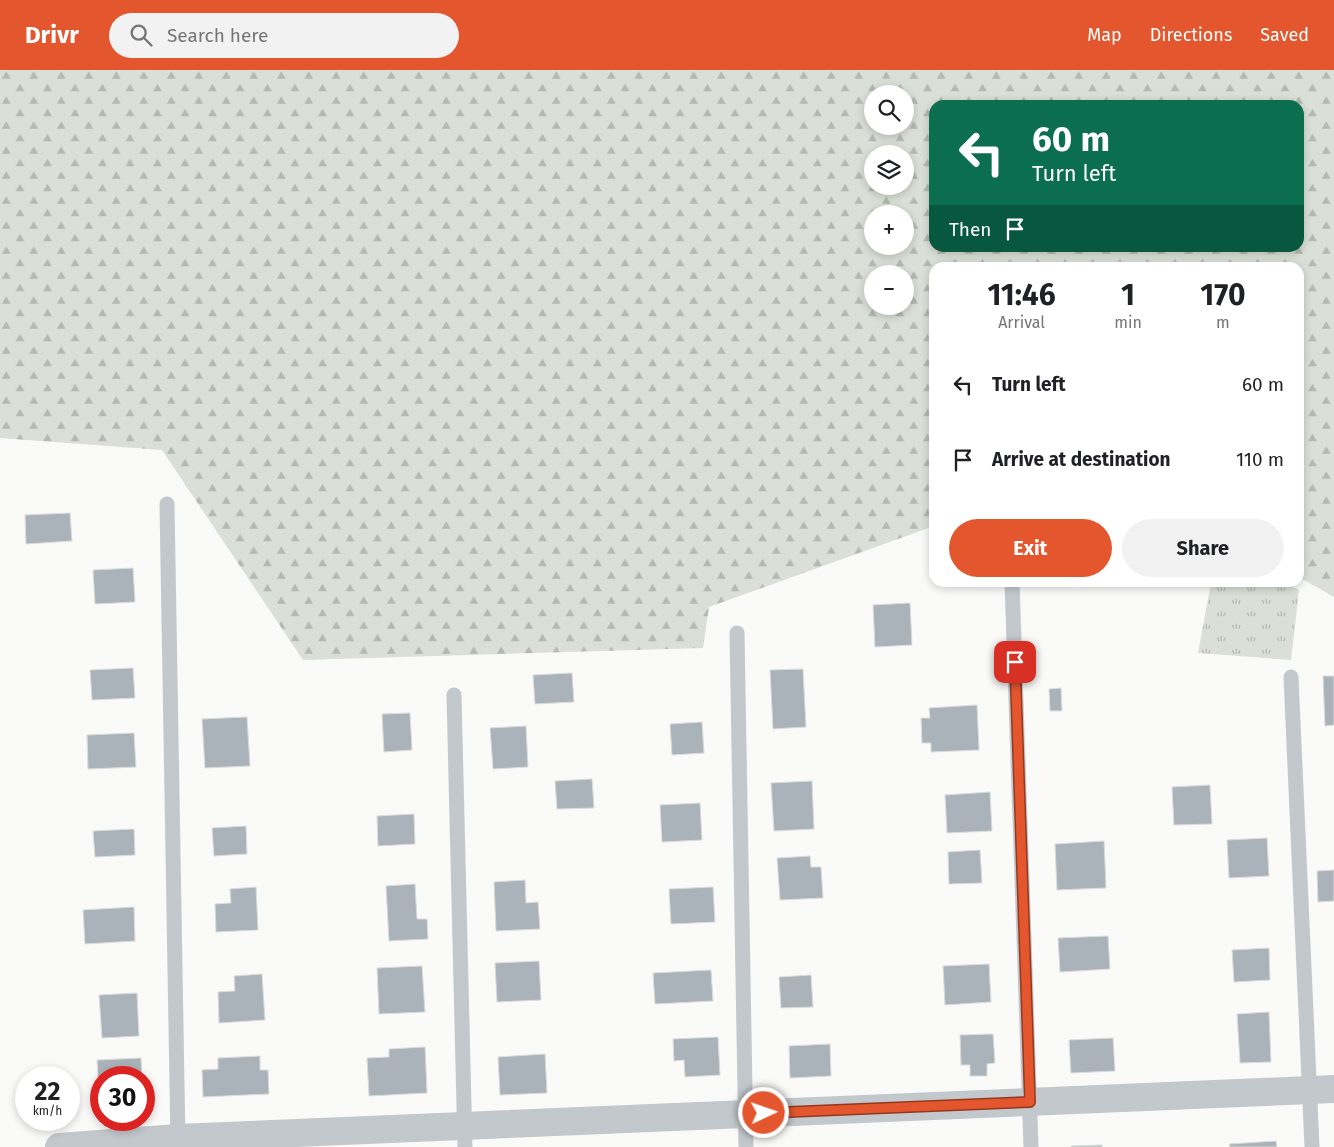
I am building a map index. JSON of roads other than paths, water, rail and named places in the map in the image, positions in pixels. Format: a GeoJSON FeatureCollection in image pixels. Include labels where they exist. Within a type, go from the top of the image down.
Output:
{"type":"FeatureCollection","features":[{"type":"Feature","properties":{"kind":"street"},"geometry":{"type":"LineString","coordinates":[[59,1147],[178,1142],[464,1136],[745,1114],[1322,1090]]}},
{"type":"Feature","properties":{"kind":"lane"},"geometry":{"type":"LineString","coordinates":[[167,504],[178,1142]]}},
{"type":"Feature","properties":{"kind":"lane"},"geometry":{"type":"LineString","coordinates":[[1012,587],[1031,1147]]}},
{"type":"Feature","properties":{"kind":"lane"},"geometry":{"type":"LineString","coordinates":[[737,633],[746,1147]]}},
{"type":"Feature","properties":{"kind":"lane"},"geometry":{"type":"LineString","coordinates":[[1291,677],[1322,1090],[1312,1147]]}},
{"type":"Feature","properties":{"kind":"lane"},"geometry":{"type":"LineString","coordinates":[[454,695],[464,1136]]}}]}
